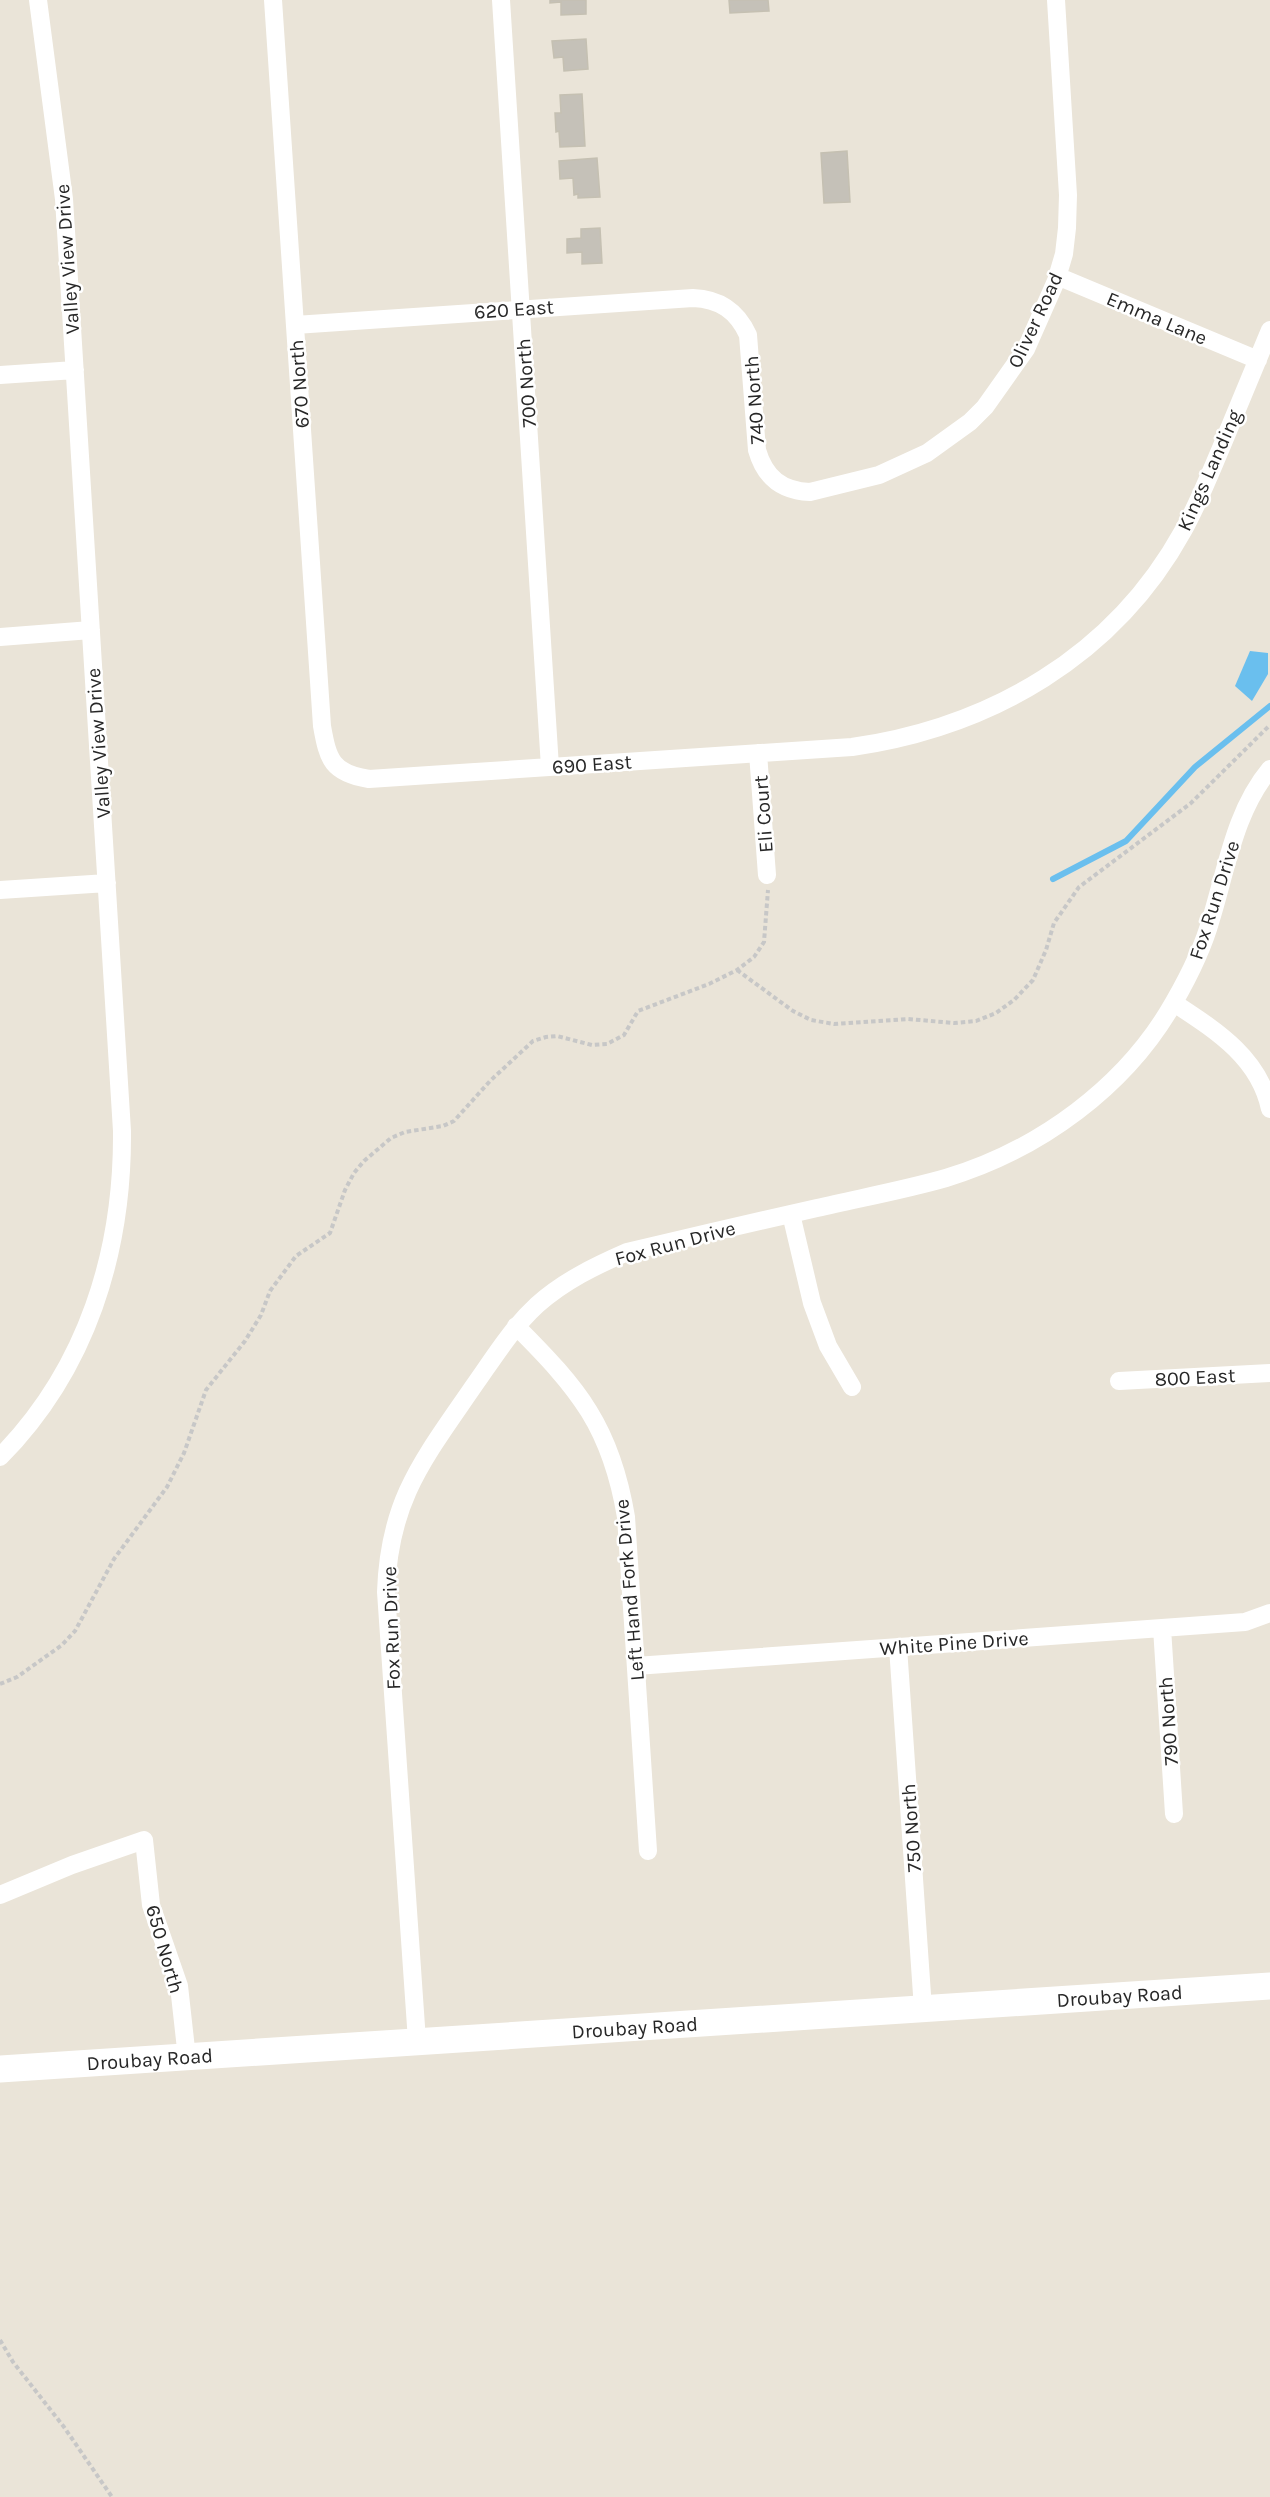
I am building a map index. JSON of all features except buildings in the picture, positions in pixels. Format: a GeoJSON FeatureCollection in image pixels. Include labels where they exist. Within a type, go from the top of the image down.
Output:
{"type":"FeatureCollection","features":[{"type":"Feature","properties":{"kind":"street","name":"Valley View Drive"},"geometry":{"type":"LineString","coordinates":[[0,1457],[31,1421],[70,1361],[98,1297],[115,1232],[120,1198],[122,1131],[64,199],[38,0]]}},
{"type":"Feature","properties":{"kind":"street","name":"670 North"},"geometry":{"type":"LineString","coordinates":[[273,0],[322,726],[326,749],[334,767]]}},
{"type":"Feature","properties":{"kind":"street","name":"700 North"},"geometry":{"type":"LineString","coordinates":[[501,0],[550,767]]}},
{"type":"Feature","properties":{"kind":"street","name":"Oliver Road"},"geometry":{"type":"LineString","coordinates":[[783,487],[810,492],[879,475],[927,453],[952,436],[985,407],[1026,349],[1064,254],[1068,195],[1056,0]]}},
{"type":"Feature","properties":{"kind":"street","name":"Emma Lane"},"geometry":{"type":"LineString","coordinates":[[1057,276],[1258,360]]}},
{"type":"Feature","properties":{"kind":"street","name":"620 East"},"geometry":{"type":"LineString","coordinates":[[295,325],[693,298],[713,301],[731,310]]}},
{"type":"Feature","properties":{"kind":"street","name":"740 North"},"geometry":{"type":"LineString","coordinates":[[731,310],[744,326],[750,345],[757,450],[760,462],[774,481],[783,487]]}},
{"type":"Feature","properties":{"kind":"street","name":"Kings Landing"},"geometry":{"type":"LineString","coordinates":[[852,747],[915,735],[977,715],[1034,685],[1069,661],[1108,628],[1149,583],[1183,532],[1197,506],[1270,330]]}},
{"type":"Feature","properties":{"kind":"street"},"geometry":{"type":"LineString","coordinates":[[0,375],[75,370]]}},
{"type":"Feature","properties":{"kind":"street"},"geometry":{"type":"LineString","coordinates":[[0,637],[91,630]]}},
{"type":"Feature","properties":{"kind":"street","name":"690 East"},"geometry":{"type":"LineString","coordinates":[[334,767],[352,776],[369,779],[852,747]]}},
{"type":"Feature","properties":{"kind":"street","name":"Eli Court"},"geometry":{"type":"LineString","coordinates":[[758,753],[767,875]]}},
{"type":"Feature","properties":{"kind":"street","name":"Fox Run Drive"},"geometry":{"type":"LineString","coordinates":[[417,2041],[386,1592],[389,1549],[400,1506],[419,1466],[516,1326],[539,1303],[580,1272],[627,1251],[946,1178],[1011,1152],[1061,1122],[1097,1095],[1146,1046],[1174,1003],[1194,964],[1210,923],[1240,817],[1249,798],[1270,768]]}},
{"type":"Feature","properties":{"kind":"street"},"geometry":{"type":"LineString","coordinates":[[0,890],[107,883]]}},
{"type":"Feature","properties":{"kind":"street"},"geometry":{"type":"LineString","coordinates":[[1174,1003],[1218,1032],[1238,1050],[1254,1071],[1270,1109]]}},
{"type":"Feature","properties":{"kind":"street"},"geometry":{"type":"LineString","coordinates":[[790,1214],[812,1303],[828,1346],[852,1387]]}},
{"type":"Feature","properties":{"kind":"street","name":"Left Hand Fork Drive"},"geometry":{"type":"LineString","coordinates":[[516,1326],[574,1387],[603,1436],[613,1462],[626,1517],[648,1851]]}},
{"type":"Feature","properties":{"kind":"street","name":"800 East"},"geometry":{"type":"LineString","coordinates":[[1119,1381],[1270,1373]]}},
{"type":"Feature","properties":{"kind":"street","name":"White Pine Drive"},"geometry":{"type":"LineString","coordinates":[[636,1666],[1245,1622],[1270,1613]]}},
{"type":"Feature","properties":{"kind":"street","name":"790 North"},"geometry":{"type":"LineString","coordinates":[[1162,1628],[1174,1814]]}},
{"type":"Feature","properties":{"kind":"street","name":"750 North"},"geometry":{"type":"LineString","coordinates":[[898,1647],[923,2009]]}},
{"type":"Feature","properties":{"kind":"street","name":"650 North"},"geometry":{"type":"LineString","coordinates":[[0,1895],[72,1865],[144,1840],[151,1905],[179,1986],[187,2058]]}},
{"type":"Feature","properties":{"kind":"street","name":"Droubay Road"},"geometry":{"type":"LineString","coordinates":[[0,2069],[1270,1986]]}},
{"type":"Feature","properties":{"kind":"path"},"geometry":{"type":"LineString","coordinates":[[737,970],[793,1011],[811,1020],[834,1024],[908,1019],[954,1023],[976,1021],[996,1013],[1014,1000],[1033,980],[1046,950],[1054,923],[1079,887],[1191,803],[1270,725]]}},
{"type":"Feature","properties":{"kind":"path"},"geometry":{"type":"LineString","coordinates":[[0,1684],[26,1671],[62,1645],[75,1631],[114,1559],[167,1486],[184,1453],[206,1390],[245,1341],[261,1315],[270,1291],[296,1256],[330,1233],[345,1190],[364,1161],[392,1138],[405,1132],[443,1126],[454,1121],[490,1081],[533,1041],[546,1036],[556,1036],[592,1045],[608,1044],[624,1035],[638,1011],[709,984],[737,970],[754,957],[764,942],[768,902],[767,875]]}},
{"type":"Feature","properties":{"kind":"path"},"geometry":{"type":"LineString","coordinates":[[0,2340],[13,2362],[64,2427],[112,2497]]}},
{"type":"Feature","properties":{"kind":"water"},"geometry":{"type":"Polygon","coordinates":[[[1250,651],[1268,653],[1268,674],[1252,701],[1235,686],[1250,651]]]}},
{"type":"Feature","properties":{"kind":"waterway"},"geometry":{"type":"LineString","coordinates":[[1053,879],[1126,841],[1195,767],[1270,706]]}}]}
